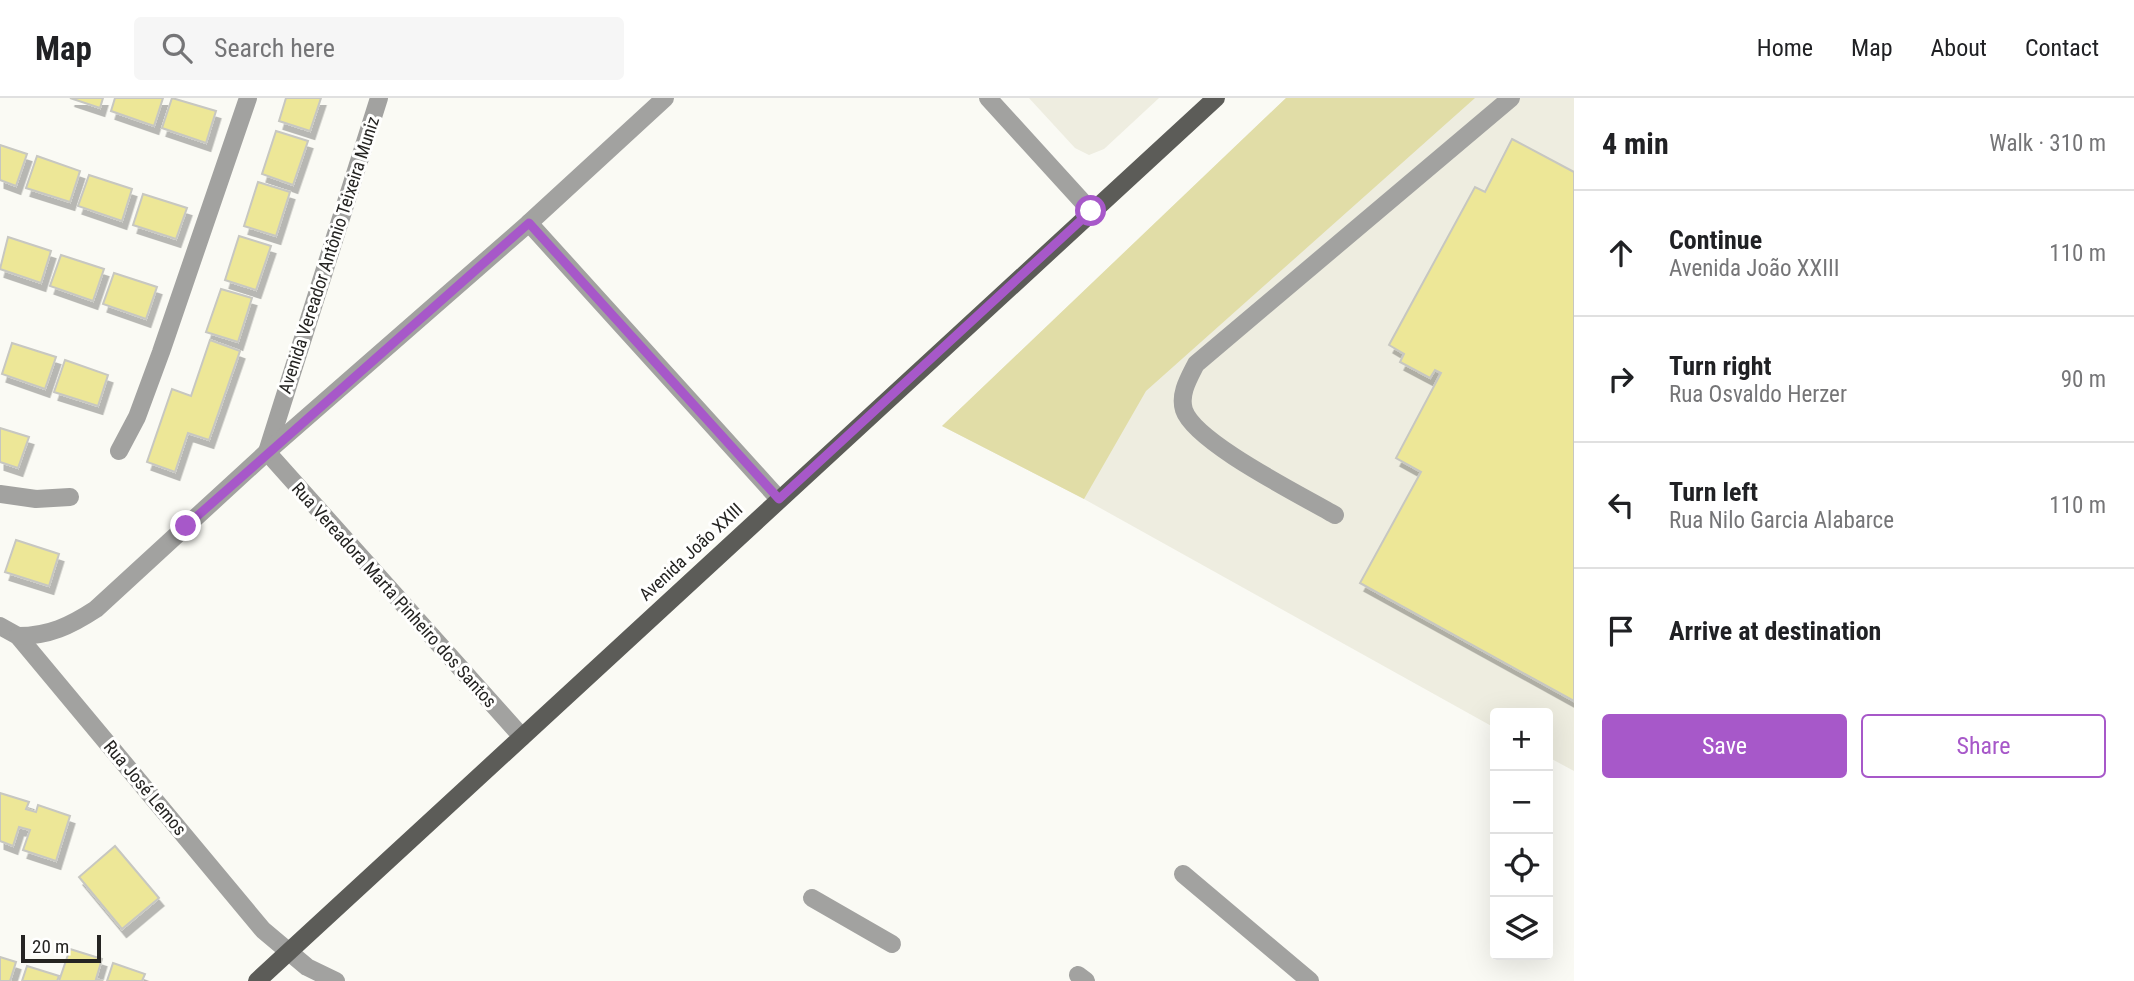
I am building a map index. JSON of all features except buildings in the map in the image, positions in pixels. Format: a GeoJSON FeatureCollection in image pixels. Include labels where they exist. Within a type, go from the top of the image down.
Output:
{"type":"FeatureCollection","features":[{"type":"Feature","properties":{"kind":"main road","name":"Avenida João XXIII"},"geometry":{"type":"LineString","coordinates":[[257,981],[1216,98]]}},
{"type":"Feature","properties":{"kind":"street"},"geometry":{"type":"LineString","coordinates":[[119,451],[137,417],[161,352],[248,98]]}},
{"type":"Feature","properties":{"kind":"street","name":"Avenida Vereador Antônio Teixeira Muniz"},"geometry":{"type":"LineString","coordinates":[[267,452],[379,98]]}},
{"type":"Feature","properties":{"kind":"street"},"geometry":{"type":"LineString","coordinates":[[18,636],[43,636],[96,610],[267,452],[529,223],[665,98]]}},
{"type":"Feature","properties":{"kind":"street"},"geometry":{"type":"LineString","coordinates":[[988,98],[1091,211]]}},
{"type":"Feature","properties":{"kind":"street"},"geometry":{"type":"LineString","coordinates":[[1335,515],[1215,444],[1196,429],[1184,410],[1184,388],[1196,364],[1511,98]]}},
{"type":"Feature","properties":{"kind":"street"},"geometry":{"type":"LineString","coordinates":[[529,223],[779,499]]}},
{"type":"Feature","properties":{"kind":"street","name":"Rua Vereadora Marta Pinheiro dos Santos"},"geometry":{"type":"LineString","coordinates":[[267,452],[522,737]]}},
{"type":"Feature","properties":{"kind":"street"},"geometry":{"type":"LineString","coordinates":[[0,494],[36,499],[70,498]]}},
{"type":"Feature","properties":{"kind":"street","name":"Rua José Lemos"},"geometry":{"type":"LineString","coordinates":[[0,626],[18,636],[263,930],[307,967],[337,981]]}},
{"type":"Feature","properties":{"kind":"street"},"geometry":{"type":"LineString","coordinates":[[1183,874],[1310,981]]}},
{"type":"Feature","properties":{"kind":"street"},"geometry":{"type":"LineString","coordinates":[[812,898],[892,944]]}},
{"type":"Feature","properties":{"kind":"shaded area"},"geometry":{"type":"Polygon","coordinates":[[[1029,98],[1159,98],[1104,149],[1089,155],[1075,148],[1029,98]]]}},
{"type":"Feature","properties":{"kind":"shaded area"},"geometry":{"type":"Polygon","coordinates":[[[1286,98],[1574,98],[1574,771],[1553,760],[1553,708],[1490,708],[1490,725],[1084,499],[942,426],[1286,98]]]}},
{"type":"Feature","properties":{"kind":"shaded area"},"geometry":{"type":"Polygon","coordinates":[[[1286,98],[1475,98],[1146,391],[1084,499],[942,426],[1286,98]]]}},
{"type":"Feature","properties":{"kind":"route"},"geometry":{"type":"LineString","coordinates":[[186,526],[529,223],[779,499],[1091,211]]}}]}
